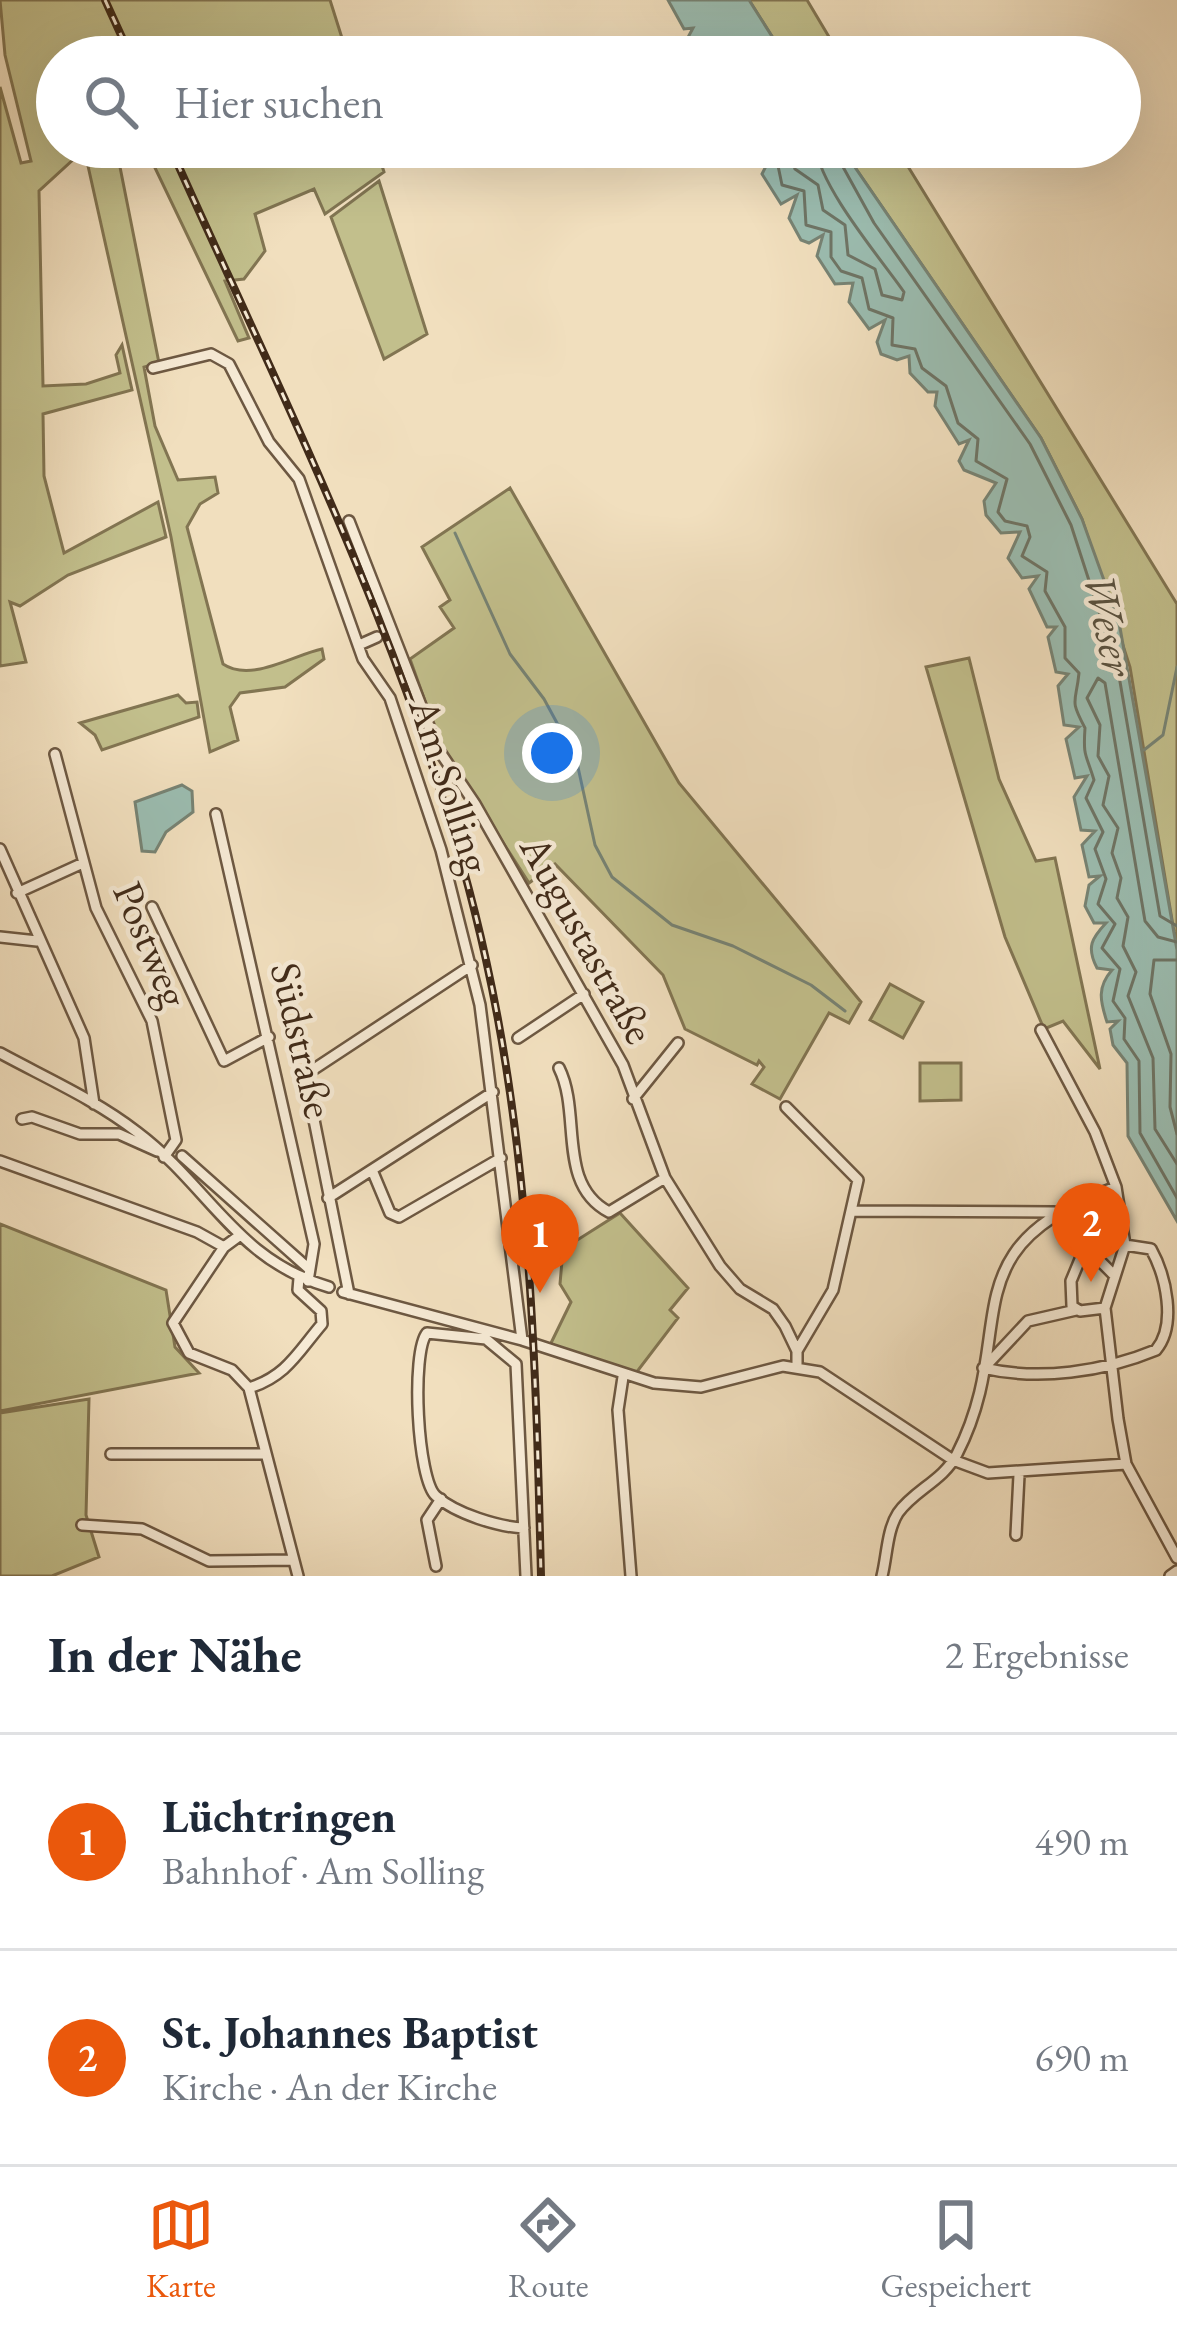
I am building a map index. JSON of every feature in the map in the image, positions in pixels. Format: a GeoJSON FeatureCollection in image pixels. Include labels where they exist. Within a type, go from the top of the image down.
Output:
{"type":"FeatureCollection","features":[{"type":"Feature","properties":{"kind":"street","name":"Am Solling"},"geometry":{"type":"LineString","coordinates":[[153,368],[211,354],[229,364],[269,442],[304,490],[358,645],[390,698],[472,965],[493,1092],[522,1340]]}},
{"type":"Feature","properties":{"kind":"street","name":"Augustastraße"},"geometry":{"type":"LineString","coordinates":[[349,521],[386,633],[438,749],[622,1065],[665,1178],[720,1266],[740,1289],[773,1309],[797,1351]]}},
{"type":"Feature","properties":{"kind":"street"},"geometry":{"type":"LineString","coordinates":[[358,645],[386,633]]}},
{"type":"Feature","properties":{"kind":"street","name":"Postweg"},"geometry":{"type":"LineString","coordinates":[[55,754],[96,908],[152,1021],[164,1100],[176,1131],[176,1140],[161,1154]]}},
{"type":"Feature","properties":{"kind":"street","name":"Südstraße"},"geometry":{"type":"LineString","coordinates":[[216,814],[314,1244],[303,1280]]}},
{"type":"Feature","properties":{"kind":"street"},"geometry":{"type":"LineString","coordinates":[[0,850],[3,868],[84,1038],[94,1104]]}},
{"type":"Feature","properties":{"kind":"street"},"geometry":{"type":"LineString","coordinates":[[16,892],[83,863]]}},
{"type":"Feature","properties":{"kind":"street"},"geometry":{"type":"LineString","coordinates":[[152,907],[224,1061],[269,1036]]}},
{"type":"Feature","properties":{"kind":"street"},"geometry":{"type":"LineString","coordinates":[[0,937],[38,941]]}},
{"type":"Feature","properties":{"kind":"street"},"geometry":{"type":"LineString","coordinates":[[472,965],[305,1075],[346,1293],[487,1335],[516,1364],[526,1576]]}},
{"type":"Feature","properties":{"kind":"street"},"geometry":{"type":"LineString","coordinates":[[518,1037],[584,994]]}},
{"type":"Feature","properties":{"kind":"street"},"geometry":{"type":"LineString","coordinates":[[1041,1030],[1095,1132],[1116,1186],[1125,1245],[1106,1308],[1126,1464],[1177,1558]]}},
{"type":"Feature","properties":{"kind":"street"},"geometry":{"type":"LineString","coordinates":[[633,1099],[678,1042]]}},
{"type":"Feature","properties":{"kind":"street"},"geometry":{"type":"LineString","coordinates":[[0,1053],[94,1104],[161,1154],[265,1261],[328,1287]]}},
{"type":"Feature","properties":{"kind":"street"},"geometry":{"type":"LineString","coordinates":[[559,1068],[572,1105],[574,1168],[600,1207],[610,1212],[665,1178]]}},
{"type":"Feature","properties":{"kind":"street"},"geometry":{"type":"LineString","coordinates":[[328,1198],[493,1092]]}},
{"type":"Feature","properties":{"kind":"street"},"geometry":{"type":"LineString","coordinates":[[786,1107],[858,1180],[833,1290],[797,1351],[797,1367]]}},
{"type":"Feature","properties":{"kind":"street"},"geometry":{"type":"LineString","coordinates":[[22,1119],[32,1117],[80,1134],[119,1134],[161,1154]]}},
{"type":"Feature","properties":{"kind":"street"},"geometry":{"type":"LineString","coordinates":[[182,1156],[308,1268]]}},
{"type":"Feature","properties":{"kind":"street"},"geometry":{"type":"LineString","coordinates":[[371,1170],[390,1213],[399,1217],[501,1158]]}},
{"type":"Feature","properties":{"kind":"street"},"geometry":{"type":"LineString","coordinates":[[0,1161],[197,1232],[224,1247]]}},
{"type":"Feature","properties":{"kind":"street"},"geometry":{"type":"LineString","coordinates":[[882,1576],[899,1511],[953,1460],[983,1368],[998,1277],[1014,1252],[1054,1212],[1116,1186]]}},
{"type":"Feature","properties":{"kind":"street"},"geometry":{"type":"LineString","coordinates":[[852,1211],[1054,1212]]}},
{"type":"Feature","properties":{"kind":"street"},"geometry":{"type":"LineString","coordinates":[[238,1236],[224,1247],[172,1323],[189,1353],[232,1370],[249,1388],[298,1576]]}},
{"type":"Feature","properties":{"kind":"street"},"geometry":{"type":"LineString","coordinates":[[983,1368],[1017,1376],[1113,1364],[1156,1350],[1169,1319],[1155,1255],[1151,1249],[1125,1245]]}},
{"type":"Feature","properties":{"kind":"street"},"geometry":{"type":"LineString","coordinates":[[1076,1310],[1070,1294],[1081,1257],[1096,1254],[1114,1275]]}},
{"type":"Feature","properties":{"kind":"street"},"geometry":{"type":"LineString","coordinates":[[249,1388],[282,1376],[322,1324],[321,1311],[298,1290],[303,1280]]}},
{"type":"Feature","properties":{"kind":"street"},"geometry":{"type":"LineString","coordinates":[[983,1368],[1028,1321],[1106,1308]]}},
{"type":"Feature","properties":{"kind":"street"},"geometry":{"type":"LineString","coordinates":[[524,1528],[483,1518],[441,1498],[428,1481],[421,1428],[421,1340],[428,1333],[522,1340],[623,1377],[701,1387],[797,1367],[820,1372],[863,1396],[953,1460],[988,1473],[1018,1475],[1126,1464]]}},
{"type":"Feature","properties":{"kind":"street"},"geometry":{"type":"LineString","coordinates":[[623,1377],[618,1410],[631,1576]]}},
{"type":"Feature","properties":{"kind":"street"},"geometry":{"type":"LineString","coordinates":[[111,1454],[264,1454]]}},
{"type":"Feature","properties":{"kind":"street"},"geometry":{"type":"LineString","coordinates":[[1016,1535],[1018,1475]]}},
{"type":"Feature","properties":{"kind":"street"},"geometry":{"type":"LineString","coordinates":[[436,1566],[427,1520],[441,1498]]}},
{"type":"Feature","properties":{"kind":"street"},"geometry":{"type":"LineString","coordinates":[[82,1525],[142,1529],[209,1561],[291,1560]]}},
{"type":"Feature","properties":{"kind":"shaded area"},"geometry":{"type":"Polygon","coordinates":[[[0,0],[330,0],[341,36],[36,36],[36,168],[64,168],[39,191],[43,386],[86,384],[120,373],[116,355],[122,345],[132,390],[43,414],[44,476],[64,553],[158,502],[166,537],[68,575],[20,606],[10,602],[26,662],[0,666],[0,87],[21,163],[31,161],[5,55],[0,0]]]}},
{"type":"Feature","properties":{"kind":"shaded area"},"geometry":{"type":"Polygon","coordinates":[[[749,0],[807,0],[828,36],[772,36],[749,0]]]}},
{"type":"Feature","properties":{"kind":"shaded area"},"geometry":{"type":"Polygon","coordinates":[[[88,168],[120,168],[159,363],[144,367],[155,426],[178,480],[215,477],[218,493],[200,504],[187,527],[223,664],[246,671],[322,649],[324,659],[285,687],[240,693],[230,707],[238,740],[210,752],[171,537],[88,168]]]}},
{"type":"Feature","properties":{"kind":"shaded area"},"geometry":{"type":"Polygon","coordinates":[[[155,168],[383,168],[384,172],[325,214],[314,189],[255,214],[265,251],[244,279],[225,281],[249,338],[238,341],[155,168]]]}},
{"type":"Feature","properties":{"kind":"shaded area"},"geometry":{"type":"Polygon","coordinates":[[[855,168],[909,168],[1177,604],[1177,950],[1130,667],[1082,519],[1041,438],[855,168]]]}},
{"type":"Feature","properties":{"kind":"shaded area"},"geometry":{"type":"Polygon","coordinates":[[[379,181],[427,334],[384,359],[331,217],[379,181]]]}},
{"type":"Feature","properties":{"kind":"shaded area"},"geometry":{"type":"Polygon","coordinates":[[[510,488],[679,783],[861,1002],[849,1023],[829,1013],[780,1099],[752,1084],[764,1067],[759,1061],[757,1065],[685,1029],[663,975],[555,864],[529,883],[441,746],[410,659],[454,628],[440,607],[450,600],[422,547],[510,488]]]}},
{"type":"Feature","properties":{"kind":"shaded area"},"geometry":{"type":"Polygon","coordinates":[[[969,658],[999,779],[1036,861],[1055,858],[1100,1069],[1063,1021],[1044,1029],[1005,937],[926,667],[969,658]]]}},
{"type":"Feature","properties":{"kind":"shaded area"},"geometry":{"type":"Polygon","coordinates":[[[178,695],[186,703],[197,702],[199,717],[102,750],[95,735],[80,723],[178,695]]]}},
{"type":"Feature","properties":{"kind":"shaded area"},"geometry":{"type":"Polygon","coordinates":[[[890,984],[923,1002],[903,1038],[870,1020],[890,984]]]}},
{"type":"Feature","properties":{"kind":"shaded area"},"geometry":{"type":"Polygon","coordinates":[[[920,1063],[961,1063],[961,1100],[920,1101],[920,1063]]]}},
{"type":"Feature","properties":{"kind":"shaded area"},"geometry":{"type":"Polygon","coordinates":[[[620,1213],[688,1288],[670,1310],[678,1318],[636,1373],[558,1350],[551,1343],[571,1302],[560,1284],[563,1249],[620,1213]]]}},
{"type":"Feature","properties":{"kind":"shaded area"},"geometry":{"type":"Polygon","coordinates":[[[0,1224],[166,1290],[175,1347],[199,1373],[0,1411],[0,1224]]]}},
{"type":"Feature","properties":{"kind":"shaded area"},"geometry":{"type":"Polygon","coordinates":[[[89,1399],[86,1515],[99,1557],[52,1576],[0,1576],[0,1413],[89,1399]]]}},
{"type":"Feature","properties":{"kind":"water"},"geometry":{"type":"Polygon","coordinates":[[[668,0],[749,0],[772,36],[689,36],[693,28],[684,29],[668,0]]]}},
{"type":"Feature","properties":{"kind":"water","name":"Weser"},"geometry":{"type":"Polygon","coordinates":[[[765,168],[855,168],[1041,438],[1082,519],[1119,622],[1177,950],[1177,1221],[1128,1136],[1127,1063],[1113,1045],[1110,1029],[1118,1021],[1107,1022],[1102,1001],[1102,988],[1112,970],[1097,968],[1091,948],[1106,923],[1094,923],[1085,906],[1089,885],[1100,876],[1089,877],[1082,845],[1095,831],[1081,830],[1074,797],[1087,776],[1075,778],[1066,739],[1079,727],[1064,725],[1058,686],[1068,674],[1056,672],[1048,637],[1056,627],[1047,627],[1029,589],[1038,576],[1022,578],[1008,558],[1020,532],[1001,533],[986,515],[984,501],[996,483],[964,470],[959,461],[969,440],[959,444],[935,406],[937,392],[928,392],[910,373],[909,356],[897,360],[881,354],[877,342],[885,320],[869,329],[849,302],[853,283],[835,284],[817,256],[823,235],[809,243],[801,240],[789,218],[797,195],[781,204],[762,174],[765,168]]]}},
{"type":"Feature","properties":{"kind":"water"},"geometry":{"type":"Polygon","coordinates":[[[182,785],[192,791],[193,812],[166,832],[155,852],[142,851],[135,802],[182,785]]]}},
{"type":"Feature","properties":{"kind":"waterway"},"geometry":{"type":"LineString","coordinates":[[455,533],[510,654],[544,699],[576,758],[595,845],[612,877],[672,925],[733,946],[811,985],[845,1011]]}},
{"type":"Feature","properties":{"kind":"waterway"},"geometry":{"type":"LineString","coordinates":[[1144,750],[1163,735],[1177,667]]}},
{"type":"Feature","properties":{"kind":"railway"},"geometry":{"type":"LineString","coordinates":[[105,0],[121,36]]}},
{"type":"Feature","properties":{"kind":"railway"},"geometry":{"type":"LineString","coordinates":[[180,168],[349,546],[427,750],[459,854],[501,1036],[522,1190],[541,1576]]}},
{"type":"Feature","properties":{"kind":"place","name":"St. Johannes Baptist"},"geometry":{"type":"Point","coordinates":[1091,1282]}},
{"type":"Feature","properties":{"kind":"place","name":"Lüchtringen"},"geometry":{"type":"Point","coordinates":[540,1293]}}]}
